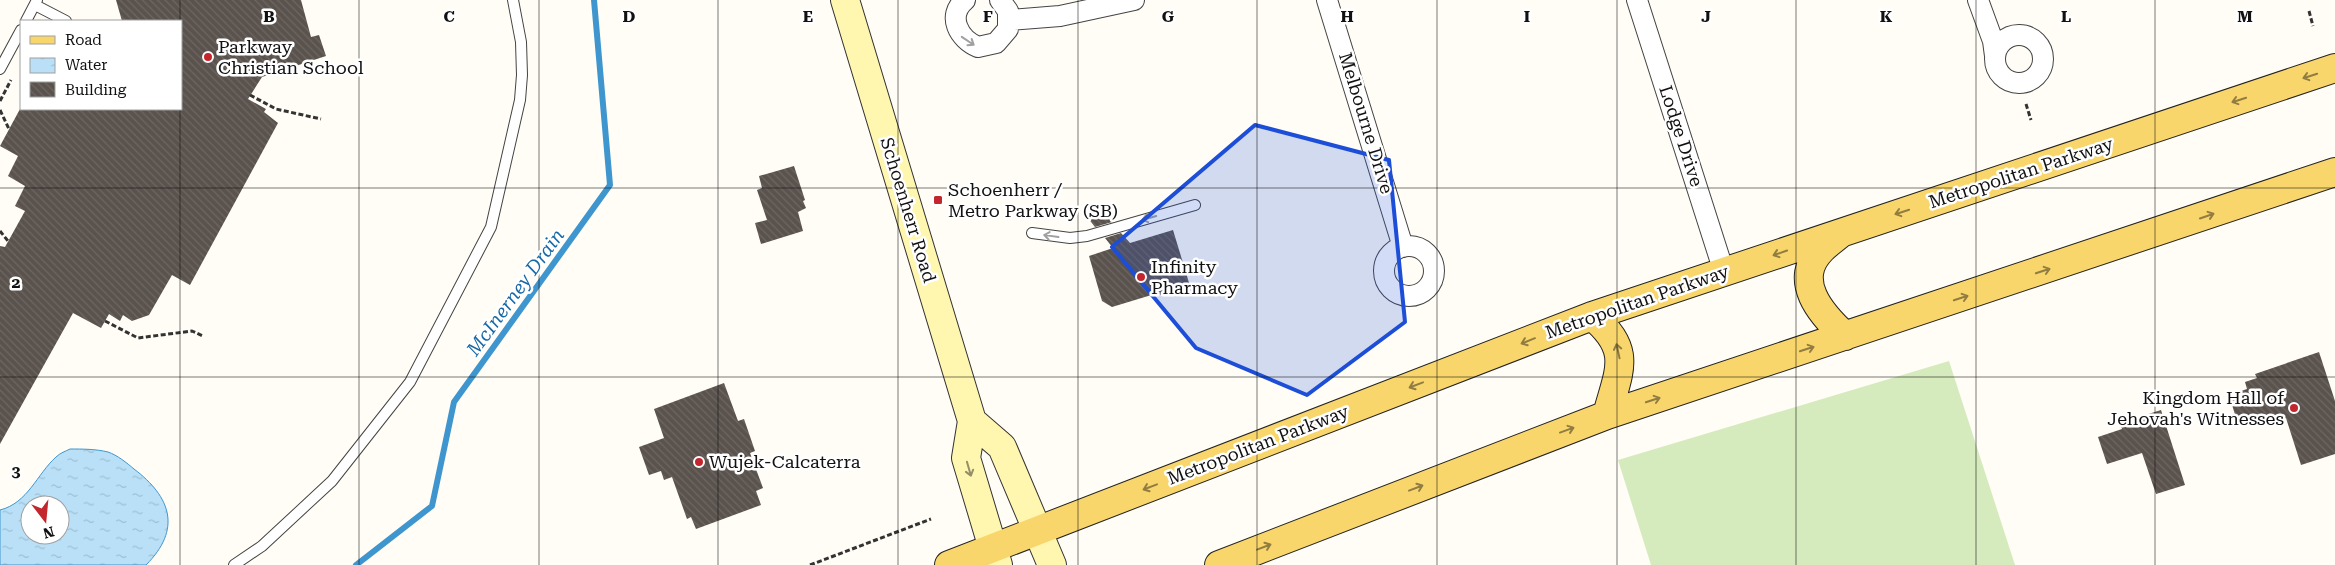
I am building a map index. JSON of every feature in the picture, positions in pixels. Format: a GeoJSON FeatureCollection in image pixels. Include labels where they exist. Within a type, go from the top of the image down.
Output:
{"type":"FeatureCollection","features":[{"type":"Feature","properties":{"kind":"main road","name":"Schoenherr Road"},"geometry":{"type":"LineString","coordinates":[[845,0],[972,421],[966,458],[995,557]]}},
{"type":"Feature","properties":{"kind":"main road","name":"Metropolitan Parkway"},"geometry":{"type":"LineString","coordinates":[[949,565],[995,557],[1037,531],[1592,316],[2335,68]]}},
{"type":"Feature","properties":{"kind":"main road"},"geometry":{"type":"LineString","coordinates":[[1219,565],[1606,416],[2335,172]]}},
{"type":"Feature","properties":{"kind":"main road"},"geometry":{"type":"LineString","coordinates":[[1843,232],[1820,250],[1812,265],[1809,279],[1811,294],[1817,306],[1827,320],[1845,336]]}},
{"type":"Feature","properties":{"kind":"main road"},"geometry":{"type":"LineString","coordinates":[[1592,316],[1613,337],[1620,358],[1616,384],[1606,416]]}},
{"type":"Feature","properties":{"kind":"main road"},"geometry":{"type":"LineString","coordinates":[[972,421],[1002,447],[1052,565]]}},
{"type":"Feature","properties":{"kind":"street"},"geometry":{"type":"LineString","coordinates":[[965,0],[957,11],[957,29],[962,37],[978,47],[996,43],[1008,30],[1010,20],[1008,11],[1000,0]]}},
{"type":"Feature","properties":{"kind":"street"},"geometry":{"type":"LineString","coordinates":[[1010,20],[1068,15],[1134,0]]}},
{"type":"Feature","properties":{"kind":"street","name":"Melbourne Drive"},"geometry":{"type":"LineString","coordinates":[[1327,0],[1403,247]]}},
{"type":"Feature","properties":{"kind":"street","name":"Lodge Drive"},"geometry":{"type":"LineString","coordinates":[[1637,0],[1724,272]]}},
{"type":"Feature","properties":{"kind":"street"},"geometry":{"type":"LineString","coordinates":[[1978,0],[1987,26],[1998,72],[2011,82],[2027,83],[2034,79],[2043,66],[2042,50],[2032,38],[2002,33],[1987,26]]}},
{"type":"Feature","properties":{"kind":"street"},"geometry":{"type":"LineString","coordinates":[[1995,56],[2002,42],[2016,35]]}},
{"type":"Feature","properties":{"kind":"lane"},"geometry":{"type":"LineString","coordinates":[[234,565],[262,546],[332,481],[410,382],[491,227],[520,100],[522,74],[521,42],[513,0]]}},
{"type":"Feature","properties":{"kind":"lane"},"geometry":{"type":"LineString","coordinates":[[27,20],[36,2],[64,20]]}},
{"type":"Feature","properties":{"kind":"lane"},"geometry":{"type":"LineString","coordinates":[[0,69],[20,32]]}},
{"type":"Feature","properties":{"kind":"lane"},"geometry":{"type":"LineString","coordinates":[[1032,233],[1070,238],[1087,236],[1196,205]]}},
{"type":"Feature","properties":{"kind":"path"},"geometry":{"type":"LineString","coordinates":[[2308,11],[2313,26]]}},
{"type":"Feature","properties":{"kind":"path"},"geometry":{"type":"LineString","coordinates":[[250,95],[276,109],[321,119]]}},
{"type":"Feature","properties":{"kind":"path"},"geometry":{"type":"LineString","coordinates":[[2026,104],[2031,120]]}},
{"type":"Feature","properties":{"kind":"path"},"geometry":{"type":"LineString","coordinates":[[0,110],[10,128]]}},
{"type":"Feature","properties":{"kind":"path"},"geometry":{"type":"LineString","coordinates":[[0,231],[8,241]]}},
{"type":"Feature","properties":{"kind":"path"},"geometry":{"type":"LineString","coordinates":[[105,321],[138,338],[192,331],[203,336]]}},
{"type":"Feature","properties":{"kind":"path"},"geometry":{"type":"LineString","coordinates":[[810,565],[931,519]]}},
{"type":"Feature","properties":{"kind":"highlighted area"},"geometry":{"type":"Polygon","coordinates":[[[1255,125],[1389,160],[1405,322],[1307,395],[1196,348],[1112,247],[1255,125]]]}},
{"type":"Feature","properties":{"kind":"green space"},"geometry":{"type":"Polygon","coordinates":[[[1949,361],[2015,565],[1651,565],[1618,460],[1949,361]]]}},
{"type":"Feature","properties":{"kind":"water"},"geometry":{"type":"Polygon","coordinates":[[[70,449],[111,453],[122,459],[157,491],[164,502],[168,526],[165,539],[146,565],[0,565],[0,510],[20,499],[20,545],[70,545],[70,495],[25,495],[49,464],[61,453],[70,449]]]}},
{"type":"Feature","properties":{"kind":"building"},"geometry":{"type":"Polygon","coordinates":[[[116,0],[301,0],[311,37],[319,35],[326,56],[262,77],[248,99],[266,109],[264,112],[278,123],[190,285],[172,275],[149,315],[132,321],[123,315],[120,321],[109,314],[101,328],[73,313],[0,444],[0,246],[5,247],[25,211],[15,206],[25,186],[8,176],[18,156],[0,146],[20,109],[182,110],[182,20],[122,20],[116,0]]]}},
{"type":"Feature","properties":{"kind":"building"},"geometry":{"type":"Polygon","coordinates":[[[794,166],[805,200],[803,201],[806,208],[798,212],[803,231],[761,244],[755,223],[767,220],[757,190],[762,188],[759,176],[794,166]]]}},
{"type":"Feature","properties":{"kind":"building"},"geometry":{"type":"Polygon","coordinates":[[[1101,208],[1112,222],[1095,227],[1084,213],[1101,208]]]}},
{"type":"Feature","properties":{"kind":"building","name":"Infinity Pharmacy"},"geometry":{"type":"Polygon","coordinates":[[[1173,230],[1190,286],[1161,295],[1158,293],[1112,307],[1102,301],[1089,256],[1113,248],[1105,238],[1121,233],[1130,243],[1173,230]]]}},
{"type":"Feature","properties":{"kind":"building","name":"Kingdom Hall of Jehovah's Witnesses"},"geometry":{"type":"Polygon","coordinates":[[[2319,352],[2335,401],[2335,454],[2301,465],[2286,418],[2260,427],[2256,414],[2237,421],[2229,395],[2247,389],[2245,382],[2257,378],[2255,374],[2319,352]]]}},
{"type":"Feature","properties":{"kind":"building","name":"Wujek-Calcaterra"},"geometry":{"type":"Polygon","coordinates":[[[724,383],[738,421],[744,419],[755,451],[750,453],[763,488],[756,491],[761,505],[696,529],[691,517],[687,519],[672,477],[664,480],[661,471],[649,475],[639,447],[664,438],[654,409],[724,383]]]}},
{"type":"Feature","properties":{"kind":"building"},"geometry":{"type":"Polygon","coordinates":[[[2161,410],[2185,485],[2156,494],[2142,453],[2107,464],[2098,437],[2122,429],[2120,423],[2161,410]]]}},
{"type":"Feature","properties":{"kind":"waterway","name":"McInerney Drain"},"geometry":{"type":"LineString","coordinates":[[356,565],[432,506],[454,402],[610,185],[594,0]]}},
{"type":"Feature","properties":{"kind":"place","name":"Parkway Christian School"},"geometry":{"type":"Point","coordinates":[208,57]}},
{"type":"Feature","properties":{"kind":"place","name":"Schoenherr / Metro Parkway (SB)"},"geometry":{"type":"Point","coordinates":[938,200]}},
{"type":"Feature","properties":{"kind":"place","name":"Infinity Pharmacy"},"geometry":{"type":"Point","coordinates":[1141,277]}},
{"type":"Feature","properties":{"kind":"place","name":"Kingdom Hall of Jehovah's Witnesses"},"geometry":{"type":"Point","coordinates":[2294,408]}},
{"type":"Feature","properties":{"kind":"place","name":"Wujek-Calcaterra"},"geometry":{"type":"Point","coordinates":[699,462]}}]}
